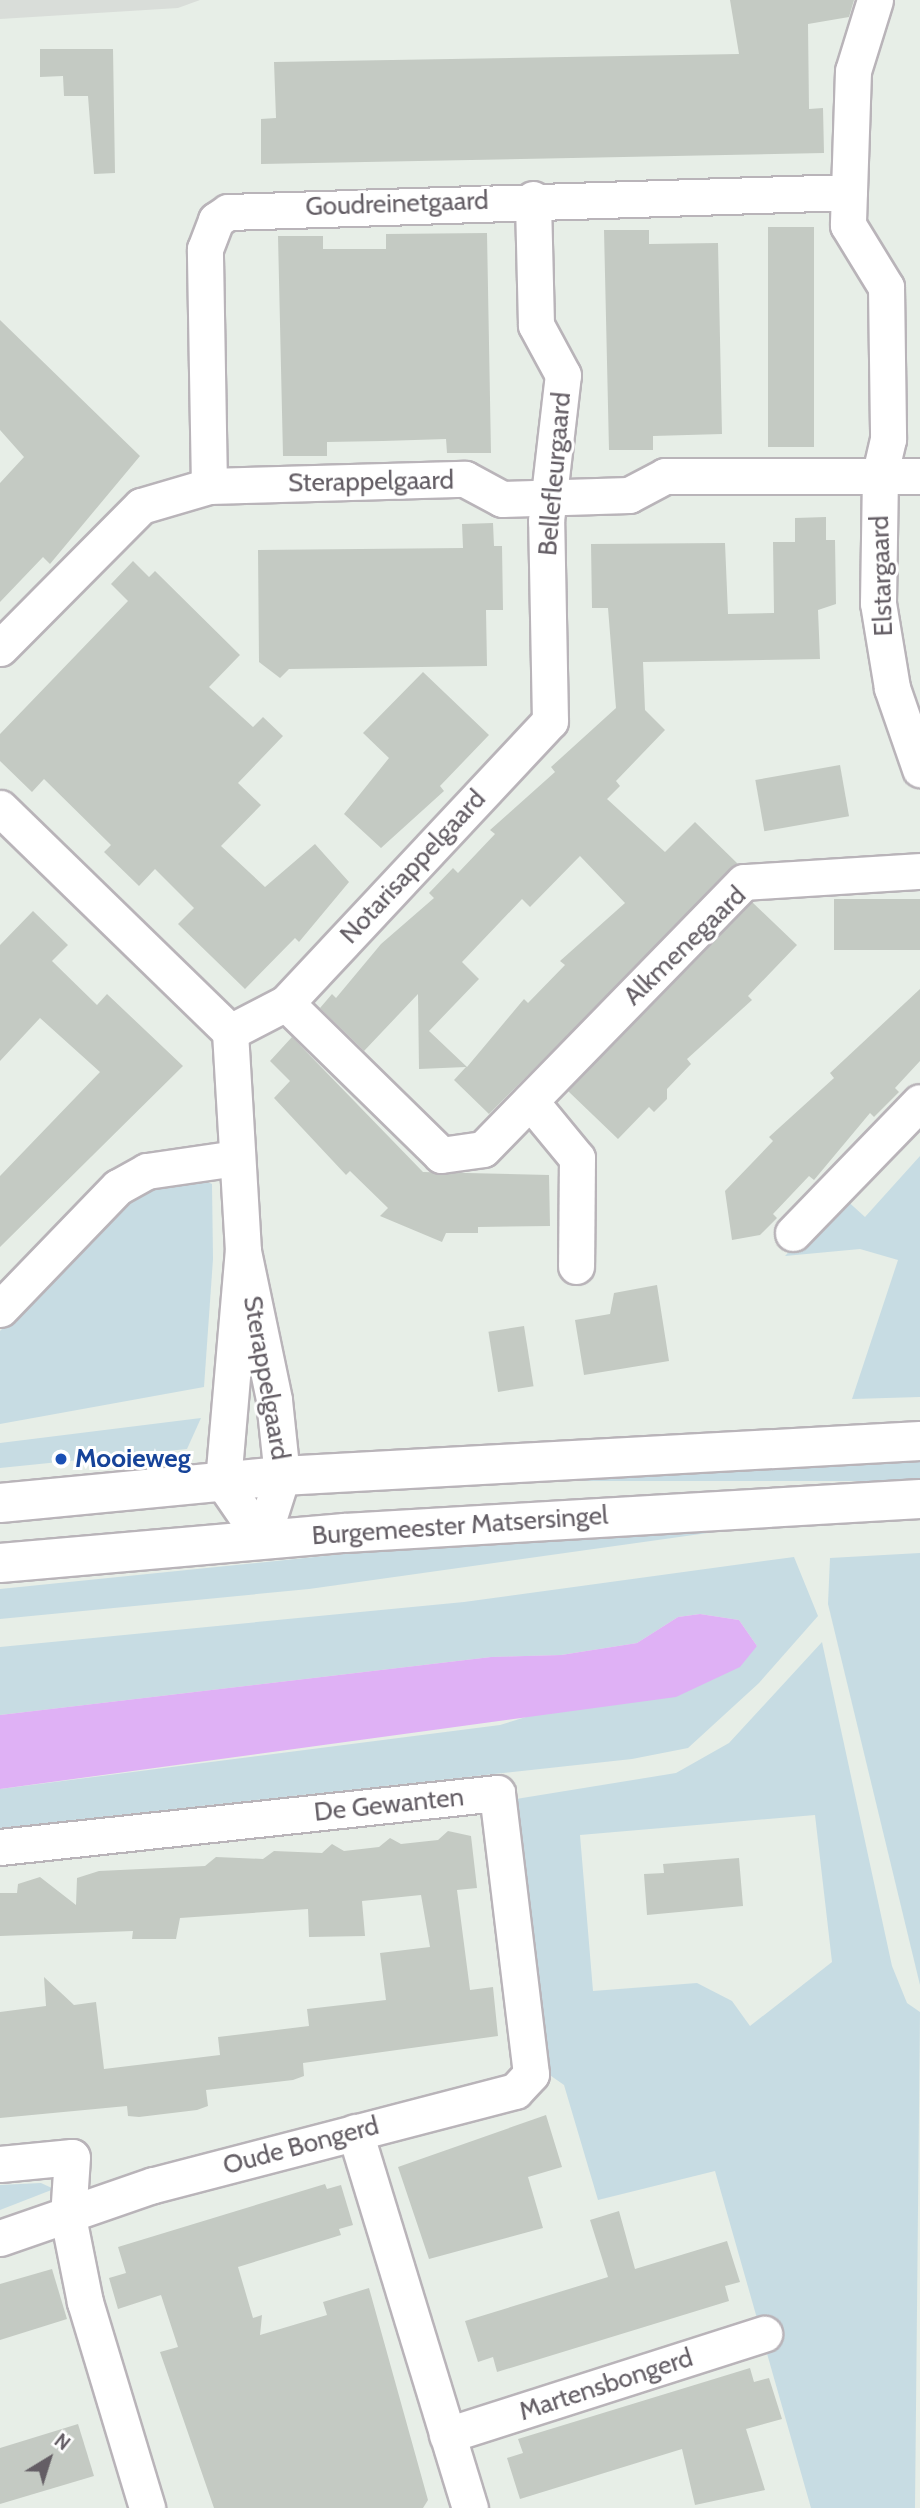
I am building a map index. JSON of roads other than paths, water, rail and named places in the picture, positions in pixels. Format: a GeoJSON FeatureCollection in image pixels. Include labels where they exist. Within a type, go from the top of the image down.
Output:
{"type":"FeatureCollection","features":[{"type":"Feature","properties":{"kind":"main road"},"geometry":{"type":"LineString","coordinates":[[0,1503],[282,1476],[920,1441]]}},
{"type":"Feature","properties":{"kind":"main road","name":"Burgemeester Matsersingel"},"geometry":{"type":"LineString","coordinates":[[0,1563],[262,1539],[920,1499]]}},
{"type":"Feature","properties":{"kind":"street","name":"Elstargaard"},"geometry":{"type":"LineString","coordinates":[[875,0],[853,71],[848,225],[886,287],[888,439],[880,475],[878,603],[889,677],[920,769]]}},
{"type":"Feature","properties":{"kind":"street","name":"Goudreinetgaard"},"geometry":{"type":"LineString","coordinates":[[209,486],[205,249],[216,220],[246,208],[849,192]]}},
{"type":"Feature","properties":{"kind":"street","name":"Bellefleurgaard"},"geometry":{"type":"LineString","coordinates":[[533,199],[536,325],[563,375],[552,499],[546,521],[549,672]]}},
{"type":"Feature","properties":{"kind":"street","name":"Sterappelgaard"},"geometry":{"type":"LineString","coordinates":[[0,648],[141,506],[209,486],[465,479],[502,499],[552,499],[629,495],[665,476],[920,476]]}},
{"type":"Feature","properties":{"kind":"street","name":"Notarisappelgaard"},"geometry":{"type":"LineString","coordinates":[[230,1032],[286,1003],[550,721],[549,672]]}},
{"type":"Feature","properties":{"kind":"street"},"geometry":{"type":"LineString","coordinates":[[0,808],[230,1032]]}},
{"type":"Feature","properties":{"kind":"street","name":"Alkmenegaard"},"geometry":{"type":"LineString","coordinates":[[286,1003],[441,1155],[482,1149],[744,883],[920,872]]}},
{"type":"Feature","properties":{"kind":"street","name":"Sterappelgaard"},"geometry":{"type":"LineString","coordinates":[[230,1032],[243,1251],[274,1400],[282,1476],[262,1539]]}},
{"type":"Feature","properties":{"kind":"street"},"geometry":{"type":"LineString","coordinates":[[530,1101],[577,1158],[576,1266]]}},
{"type":"Feature","properties":{"kind":"street"},"geometry":{"type":"LineString","coordinates":[[793,1233],[920,1102]]}},
{"type":"Feature","properties":{"kind":"street"},"geometry":{"type":"LineString","coordinates":[[0,1309],[118,1187],[147,1171],[236,1158]]}},
{"type":"Feature","properties":{"kind":"street","name":"Sterappelgaard"},"geometry":{"type":"LineString","coordinates":[[223,1482],[243,1251]]}},
{"type":"Feature","properties":{"kind":"street"},"geometry":{"type":"LineString","coordinates":[[223,1482],[262,1539]]}},
{"type":"Feature","properties":{"kind":"street","name":"De Gewanten"},"geometry":{"type":"LineString","coordinates":[[0,1847],[496,1793],[531,2074]]}},
{"type":"Feature","properties":{"kind":"street","name":"Oude Bongerd"},"geometry":{"type":"LineString","coordinates":[[0,2238],[68,2217],[153,2185],[515,2091],[531,2074]]}},
{"type":"Feature","properties":{"kind":"street"},"geometry":{"type":"LineString","coordinates":[[355,2132],[470,2508]]}},
{"type":"Feature","properties":{"kind":"street"},"geometry":{"type":"LineString","coordinates":[[0,2164],[72,2157],[68,2217],[85,2302],[147,2508]]}},
{"type":"Feature","properties":{"kind":"street","name":"Martensbongerd"},"geometry":{"type":"LineString","coordinates":[[447,2435],[764,2334]]}},
{"type":"Feature","properties":{"kind":"place","name":"Mooieweg"},"geometry":{"type":"Point","coordinates":[61,1459]}}]}
